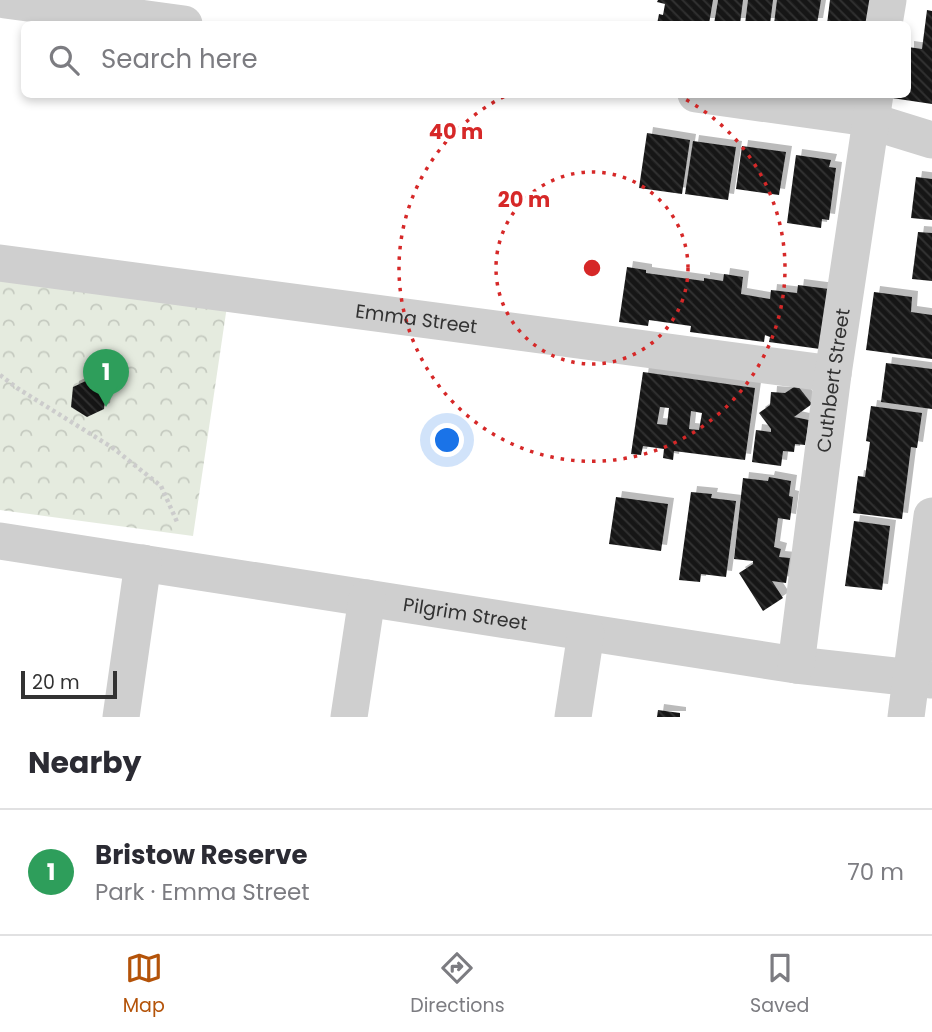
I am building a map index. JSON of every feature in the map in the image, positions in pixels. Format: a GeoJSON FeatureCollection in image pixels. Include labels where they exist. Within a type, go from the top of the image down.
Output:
{"type":"FeatureCollection","features":[{"type":"Feature","properties":{"kind":"street"},"geometry":{"type":"LineString","coordinates":[[5,0],[162,21]]}},
{"type":"Feature","properties":{"kind":"street"},"geometry":{"type":"LineString","coordinates":[[884,21],[888,0]]}},
{"type":"Feature","properties":{"kind":"street"},"geometry":{"type":"LineString","coordinates":[[725,98],[854,116],[873,108],[932,139]]}},
{"type":"Feature","properties":{"kind":"street","name":"Cuthbert Street"},"geometry":{"type":"LineString","coordinates":[[796,665],[833,373],[873,108]]}},
{"type":"Feature","properties":{"kind":"street","name":"Emma Street"},"geometry":{"type":"LineString","coordinates":[[0,263],[833,373]]}},
{"type":"Feature","properties":{"kind":"street"},"geometry":{"type":"LineString","coordinates":[[906,717],[921,679],[932,516]]}},
{"type":"Feature","properties":{"kind":"street","name":"Pilgrim Street"},"geometry":{"type":"LineString","coordinates":[[0,541],[796,665],[921,679]]}},
{"type":"Feature","properties":{"kind":"street"},"geometry":{"type":"LineString","coordinates":[[121,717],[144,563]]}},
{"type":"Feature","properties":{"kind":"street"},"geometry":{"type":"LineString","coordinates":[[349,717],[367,598]]}},
{"type":"Feature","properties":{"kind":"street"},"geometry":{"type":"LineString","coordinates":[[573,717],[586,633]]}},
{"type":"Feature","properties":{"kind":"path"},"geometry":{"type":"LineString","coordinates":[[0,375],[113,448],[161,486],[178,524]]}},
{"type":"Feature","properties":{"kind":"green space"},"geometry":{"type":"Polygon","coordinates":[[[0,277],[227,306],[193,536],[0,510],[0,277]]]}},
{"type":"Feature","properties":{"kind":"building"},"geometry":{"type":"Polygon","coordinates":[[[713,0],[710,21],[658,21],[659,14],[663,15],[665,4],[657,2],[713,0]]]}},
{"type":"Feature","properties":{"kind":"building"},"geometry":{"type":"Polygon","coordinates":[[[718,0],[743,0],[740,21],[714,21],[718,0]]]}},
{"type":"Feature","properties":{"kind":"building"},"geometry":{"type":"Polygon","coordinates":[[[748,0],[773,0],[770,21],[745,21],[748,0]]]}},
{"type":"Feature","properties":{"kind":"building"},"geometry":{"type":"Polygon","coordinates":[[[777,0],[821,0],[818,21],[774,21],[777,0]]]}},
{"type":"Feature","properties":{"kind":"building"},"geometry":{"type":"Polygon","coordinates":[[[830,0],[871,0],[868,21],[827,21],[830,0]]]}},
{"type":"Feature","properties":{"kind":"building"},"geometry":{"type":"Polygon","coordinates":[[[927,10],[932,11],[932,104],[892,98],[911,98],[911,47],[922,49],[927,10]]]}},
{"type":"Feature","properties":{"kind":"building"},"geometry":{"type":"Polygon","coordinates":[[[647,133],[690,140],[682,194],[639,188],[647,133]]]}},
{"type":"Feature","properties":{"kind":"building"},"geometry":{"type":"Polygon","coordinates":[[[693,141],[736,147],[728,200],[685,194],[693,141]]]}},
{"type":"Feature","properties":{"kind":"building"},"geometry":{"type":"Polygon","coordinates":[[[742,146],[786,152],[779,195],[736,189],[742,146]]]}},
{"type":"Feature","properties":{"kind":"building"},"geometry":{"type":"Polygon","coordinates":[[[796,155],[831,160],[829,167],[836,168],[829,220],[822,219],[821,228],[787,223],[796,155]]]}},
{"type":"Feature","properties":{"kind":"building"},"geometry":{"type":"Polygon","coordinates":[[[916,177],[932,179],[932,220],[911,218],[916,177]]]}},
{"type":"Feature","properties":{"kind":"building"},"geometry":{"type":"Polygon","coordinates":[[[918,232],[932,233],[932,281],[912,279],[918,232]]]}},
{"type":"Feature","properties":{"kind":"building"},"geometry":{"type":"Polygon","coordinates":[[[627,267],[646,270],[646,273],[704,281],[704,278],[723,281],[724,274],[743,277],[741,294],[770,299],[771,290],[797,293],[798,285],[829,289],[820,349],[769,342],[770,337],[765,335],[764,342],[690,332],[691,326],[649,320],[648,326],[619,322],[627,267]]]}},
{"type":"Feature","properties":{"kind":"building"},"geometry":{"type":"Polygon","coordinates":[[[874,292],[912,297],[911,312],[932,315],[932,359],[866,350],[874,292]]]}},
{"type":"Feature","properties":{"kind":"building"},"geometry":{"type":"Polygon","coordinates":[[[886,363],[932,369],[932,409],[881,402],[886,363]]]}},
{"type":"Feature","properties":{"kind":"building"},"geometry":{"type":"Polygon","coordinates":[[[643,372],[755,388],[745,460],[674,451],[673,460],[663,458],[664,449],[643,446],[641,455],[631,454],[643,372]],[[660,407],[657,424],[667,425],[669,408],[660,407]],[[691,411],[689,429],[699,430],[702,413],[691,411]]]}},
{"type":"Feature","properties":{"kind":"building"},"geometry":{"type":"Polygon","coordinates":[[[90,379],[106,390],[104,409],[87,417],[71,407],[73,387],[90,379]]]}},
{"type":"Feature","properties":{"kind":"building"},"geometry":{"type":"Polygon","coordinates":[[[797,385],[812,404],[794,417],[809,420],[805,445],[795,444],[794,452],[783,451],[781,466],[752,462],[756,430],[771,432],[759,413],[770,405],[771,392],[785,393],[797,385]]]}},
{"type":"Feature","properties":{"kind":"building"},"geometry":{"type":"Polygon","coordinates":[[[871,406],[922,413],[917,448],[911,447],[902,519],[853,513],[858,476],[865,477],[871,406]]]}},
{"type":"Feature","properties":{"kind":"building"},"geometry":{"type":"Polygon","coordinates":[[[769,477],[791,481],[789,496],[793,497],[790,520],[778,518],[774,547],[781,549],[779,557],[790,558],[786,583],[772,581],[783,598],[763,611],[739,573],[753,564],[753,561],[734,559],[743,478],[768,481],[769,477]]]}},
{"type":"Feature","properties":{"kind":"building"},"geometry":{"type":"Polygon","coordinates":[[[691,492],[712,494],[711,498],[736,501],[726,577],[701,574],[700,582],[679,580],[691,492]]]}},
{"type":"Feature","properties":{"kind":"building"},"geometry":{"type":"Polygon","coordinates":[[[616,497],[668,504],[661,551],[609,544],[616,497]]]}},
{"type":"Feature","properties":{"kind":"building"},"geometry":{"type":"Polygon","coordinates":[[[854,521],[890,526],[882,590],[845,586],[854,521]]]}},
{"type":"Feature","properties":{"kind":"building"},"geometry":{"type":"Polygon","coordinates":[[[658,710],[680,713],[680,717],[657,717],[658,710]]]}},
{"type":"Feature","properties":{"kind":"place","name":"Bristow Reserve"},"geometry":{"type":"Point","coordinates":[106,407]}}]}
